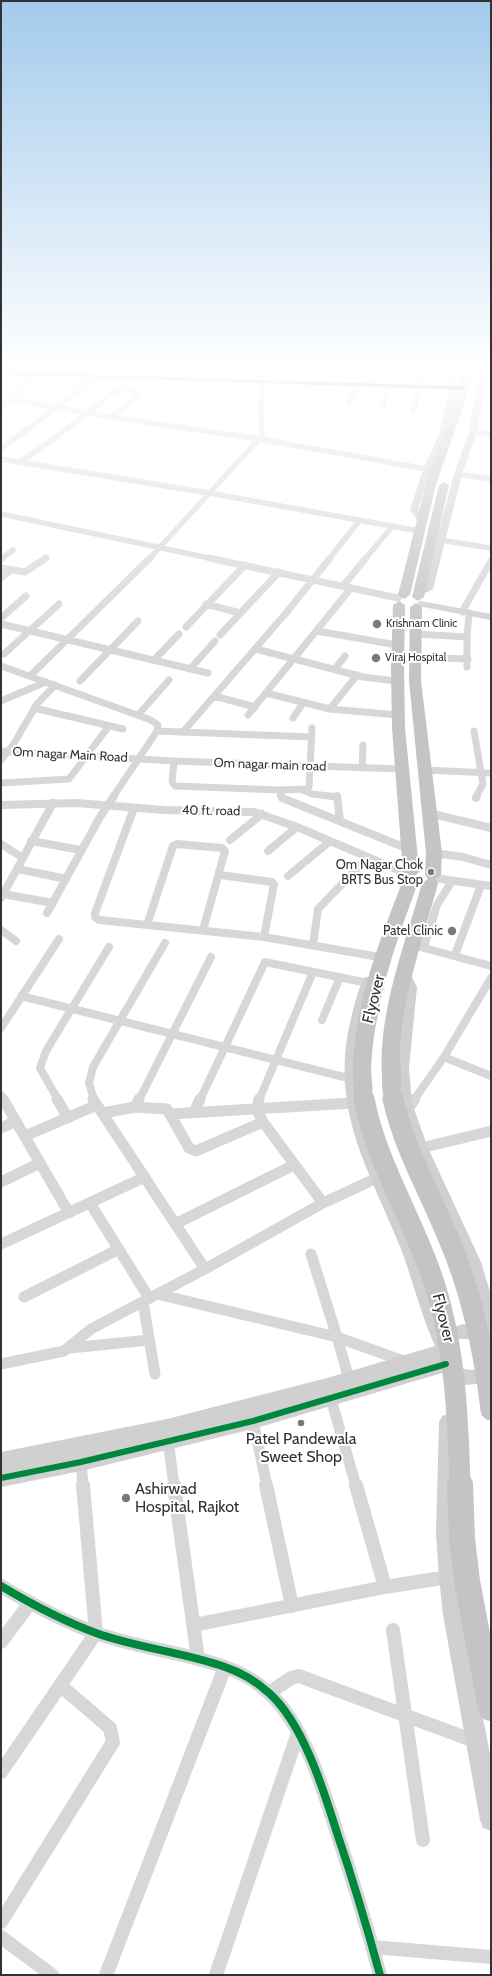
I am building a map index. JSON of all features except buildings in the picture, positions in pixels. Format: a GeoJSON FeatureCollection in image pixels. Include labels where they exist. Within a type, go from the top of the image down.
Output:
{"type":"FeatureCollection","features":[{"type":"Feature","properties":{"kind":"highway","name":"Flyover"},"geometry":{"type":"LineString","coordinates":[[439,463],[421,519],[400,599],[396,681],[401,769],[411,850],[411,876],[371,1001],[356,1093],[376,1145],[432,1275],[453,1359],[456,1392],[462,1538],[466,1575],[491,1708]]}},
{"type":"Feature","properties":{"kind":"highway","name":"Flyover"},"geometry":{"type":"LineString","coordinates":[[448,472],[440,499],[437,540],[419,600],[415,657],[415,680],[434,853],[432,879],[418,946],[405,976],[396,1007],[391,1046],[392,1095],[396,1118],[407,1150],[448,1236],[464,1276],[483,1345],[491,1410]]}},
{"type":"Feature","properties":{"kind":"highway"},"geometry":{"type":"LineString","coordinates":[[440,499],[454,491]]}},
{"type":"Feature","properties":{"kind":"highway"},"geometry":{"type":"LineString","coordinates":[[400,599],[409,608],[419,600]]}},
{"type":"Feature","properties":{"kind":"highway"},"geometry":{"type":"LineString","coordinates":[[411,876],[423,869],[432,879]]}},
{"type":"Feature","properties":{"kind":"street"},"geometry":{"type":"LineString","coordinates":[[27,463],[209,493],[391,528],[418,531]]}},
{"type":"Feature","properties":{"kind":"street"},"geometry":{"type":"LineString","coordinates":[[30,676],[161,547],[238,463]]}},
{"type":"Feature","properties":{"kind":"street"},"geometry":{"type":"LineString","coordinates":[[395,463],[427,469]]}},
{"type":"Feature","properties":{"kind":"street"},"geometry":{"type":"LineString","coordinates":[[421,519],[414,510],[430,463]]}},
{"type":"Feature","properties":{"kind":"street"},"geometry":{"type":"LineString","coordinates":[[462,463],[437,540],[491,548]]}},
{"type":"Feature","properties":{"kind":"street"},"geometry":{"type":"LineString","coordinates":[[458,474],[491,479]]}},
{"type":"Feature","properties":{"kind":"street"},"geometry":{"type":"LineString","coordinates":[[1,514],[400,599]]}},
{"type":"Feature","properties":{"kind":"street"},"geometry":{"type":"LineString","coordinates":[[183,732],[314,580],[359,521]]}},
{"type":"Feature","properties":{"kind":"street"},"geometry":{"type":"LineString","coordinates":[[343,586],[391,528]]}},
{"type":"Feature","properties":{"kind":"street"},"geometry":{"type":"LineString","coordinates":[[1,560],[13,550]]}},
{"type":"Feature","properties":{"kind":"street"},"geometry":{"type":"LineString","coordinates":[[1,568],[25,573],[29,572],[46,558]]}},
{"type":"Feature","properties":{"kind":"street"},"geometry":{"type":"LineString","coordinates":[[467,667],[466,612],[491,561]]}},
{"type":"Feature","properties":{"kind":"street"},"geometry":{"type":"LineString","coordinates":[[186,627],[206,604],[245,565]]}},
{"type":"Feature","properties":{"kind":"street"},"geometry":{"type":"LineString","coordinates":[[1,578],[11,570]]}},
{"type":"Feature","properties":{"kind":"street"},"geometry":{"type":"LineString","coordinates":[[220,635],[279,572]]}},
{"type":"Feature","properties":{"kind":"street"},"geometry":{"type":"LineString","coordinates":[[248,715],[351,588]]}},
{"type":"Feature","properties":{"kind":"street"},"geometry":{"type":"LineString","coordinates":[[1,618],[26,596]]}},
{"type":"Feature","properties":{"kind":"street"},"geometry":{"type":"LineString","coordinates":[[419,600],[491,617]]}},
{"type":"Feature","properties":{"kind":"street"},"geometry":{"type":"LineString","coordinates":[[4,654],[59,604]]}},
{"type":"Feature","properties":{"kind":"street"},"geometry":{"type":"LineString","coordinates":[[206,604],[240,613]]}},
{"type":"Feature","properties":{"kind":"street"},"geometry":{"type":"LineString","coordinates":[[80,681],[138,621]]}},
{"type":"Feature","properties":{"kind":"street"},"geometry":{"type":"LineString","coordinates":[[1,624],[208,673]]}},
{"type":"Feature","properties":{"kind":"street"},"geometry":{"type":"LineString","coordinates":[[317,631],[362,640],[397,644]]}},
{"type":"Feature","properties":{"kind":"street"},"geometry":{"type":"LineString","coordinates":[[154,660],[179,634]]}},
{"type":"Feature","properties":{"kind":"street"},"geometry":{"type":"LineString","coordinates":[[417,634],[466,637]]}},
{"type":"Feature","properties":{"kind":"street"},"geometry":{"type":"LineString","coordinates":[[190,669],[215,641]]}},
{"type":"Feature","properties":{"kind":"street"},"geometry":{"type":"LineString","coordinates":[[256,649],[335,670],[396,681]]}},
{"type":"Feature","properties":{"kind":"street"},"geometry":{"type":"LineString","coordinates":[[335,670],[345,656]]}},
{"type":"Feature","properties":{"kind":"street"},"geometry":{"type":"LineString","coordinates":[[415,657],[468,659]]}},
{"type":"Feature","properties":{"kind":"street"},"geometry":{"type":"LineString","coordinates":[[3,668],[30,676],[138,715],[156,722],[158,725],[157,731],[108,805],[81,850],[47,913]]}},
{"type":"Feature","properties":{"kind":"street"},"geometry":{"type":"LineString","coordinates":[[330,709],[357,675]]}},
{"type":"Feature","properties":{"kind":"street"},"geometry":{"type":"LineString","coordinates":[[138,715],[168,680]]}},
{"type":"Feature","properties":{"kind":"street"},"geometry":{"type":"LineString","coordinates":[[1,701],[46,682]]}},
{"type":"Feature","properties":{"kind":"street"},"geometry":{"type":"LineString","coordinates":[[1,760],[5,751],[34,708],[55,686]]}},
{"type":"Feature","properties":{"kind":"street"},"geometry":{"type":"LineString","coordinates":[[266,693],[330,709],[398,716]]}},
{"type":"Feature","properties":{"kind":"street"},"geometry":{"type":"LineString","coordinates":[[214,696],[255,707]]}},
{"type":"Feature","properties":{"kind":"street"},"geometry":{"type":"LineString","coordinates":[[293,718],[303,703]]}},
{"type":"Feature","properties":{"kind":"street"},"geometry":{"type":"LineString","coordinates":[[34,708],[122,730]]}},
{"type":"Feature","properties":{"kind":"street"},"geometry":{"type":"LineString","coordinates":[[1,783],[67,780],[71,778],[109,726]]}},
{"type":"Feature","properties":{"kind":"street"},"geometry":{"type":"LineString","coordinates":[[174,761],[172,782],[175,786],[303,790],[309,788],[312,728]]}},
{"type":"Feature","properties":{"kind":"street"},"geometry":{"type":"LineString","coordinates":[[157,731],[311,737]]}},
{"type":"Feature","properties":{"kind":"street"},"geometry":{"type":"LineString","coordinates":[[474,731],[482,771],[482,784],[476,798]]}},
{"type":"Feature","properties":{"kind":"street"},"geometry":{"type":"LineString","coordinates":[[362,768],[363,745]]}},
{"type":"Feature","properties":{"kind":"street","name":"Om nagar Main Road"},"geometry":{"type":"LineString","coordinates":[[5,751],[139,758]]}},
{"type":"Feature","properties":{"kind":"street","name":"Om nagar main road"},"geometry":{"type":"LineString","coordinates":[[139,758],[174,761],[401,769]]}},
{"type":"Feature","properties":{"kind":"street"},"geometry":{"type":"LineString","coordinates":[[424,770],[482,771],[491,773]]}},
{"type":"Feature","properties":{"kind":"street"},"geometry":{"type":"LineString","coordinates":[[279,790],[282,798],[411,850]]}},
{"type":"Feature","properties":{"kind":"street"},"geometry":{"type":"LineString","coordinates":[[303,790],[312,794],[336,796],[340,821]]}},
{"type":"Feature","properties":{"kind":"street"},"geometry":{"type":"LineString","coordinates":[[52,903],[3,892],[18,869],[31,841],[53,803]]}},
{"type":"Feature","properties":{"kind":"street","name":"40 ft. road"},"geometry":{"type":"LineString","coordinates":[[1,805],[53,803],[108,805],[134,808],[247,811],[262,814],[297,827],[411,876]]}},
{"type":"Feature","properties":{"kind":"street"},"geometry":{"type":"LineString","coordinates":[[134,808],[95,917],[99,920],[264,937],[313,945],[383,962],[373,973],[368,983],[357,1013],[353,1042],[360,1134],[377,1178],[408,1249],[445,1358],[461,1376],[469,1378],[484,1375],[491,1368]]}},
{"type":"Feature","properties":{"kind":"street"},"geometry":{"type":"LineString","coordinates":[[429,813],[491,828]]}},
{"type":"Feature","properties":{"kind":"street"},"geometry":{"type":"LineString","coordinates":[[230,840],[262,814]]}},
{"type":"Feature","properties":{"kind":"street"},"geometry":{"type":"LineString","coordinates":[[268,851],[297,827]]}},
{"type":"Feature","properties":{"kind":"street"},"geometry":{"type":"LineString","coordinates":[[31,841],[81,850]]}},
{"type":"Feature","properties":{"kind":"street"},"geometry":{"type":"LineString","coordinates":[[288,876],[329,842]]}},
{"type":"Feature","properties":{"kind":"street"},"geometry":{"type":"LineString","coordinates":[[1,844],[23,858]]}},
{"type":"Feature","properties":{"kind":"street"},"geometry":{"type":"LineString","coordinates":[[147,925],[173,846],[177,844],[225,849],[220,875],[203,930]]}},
{"type":"Feature","properties":{"kind":"street"},"geometry":{"type":"LineString","coordinates":[[434,853],[463,857],[491,865]]}},
{"type":"Feature","properties":{"kind":"street"},"geometry":{"type":"LineString","coordinates":[[313,945],[318,909],[367,858]]}},
{"type":"Feature","properties":{"kind":"street"},"geometry":{"type":"LineString","coordinates":[[18,869],[66,878]]}},
{"type":"Feature","properties":{"kind":"street"},"geometry":{"type":"LineString","coordinates":[[220,875],[272,882],[274,884],[264,937]]}},
{"type":"Feature","properties":{"kind":"street"},"geometry":{"type":"LineString","coordinates":[[432,879],[491,886]]}},
{"type":"Feature","properties":{"kind":"street"},"geometry":{"type":"LineString","coordinates":[[452,881],[437,905],[418,946],[491,966]]}},
{"type":"Feature","properties":{"kind":"street"},"geometry":{"type":"LineString","coordinates":[[455,955],[481,885]]}},
{"type":"Feature","properties":{"kind":"street"},"geometry":{"type":"LineString","coordinates":[[1,930],[16,940]]}},
{"type":"Feature","properties":{"kind":"street"},"geometry":{"type":"LineString","coordinates":[[1,1028],[59,938]]}},
{"type":"Feature","properties":{"kind":"street"},"geometry":{"type":"LineString","coordinates":[[165,943],[119,1021],[90,1075],[90,1090],[100,1109],[205,1269]]}},
{"type":"Feature","properties":{"kind":"street"},"geometry":{"type":"LineString","coordinates":[[68,1118],[40,1068],[46,1051],[109,947]]}},
{"type":"Feature","properties":{"kind":"street"},"geometry":{"type":"LineString","coordinates":[[135,1108],[211,957]]}},
{"type":"Feature","properties":{"kind":"street"},"geometry":{"type":"LineString","coordinates":[[194,1114],[223,1048],[265,962],[368,983]]}},
{"type":"Feature","properties":{"kind":"street"},"geometry":{"type":"LineString","coordinates":[[313,972],[259,1099],[257,1110],[263,1122],[324,1203]]}},
{"type":"Feature","properties":{"kind":"street"},"geometry":{"type":"LineString","coordinates":[[405,976],[411,987],[405,1030],[402,1068],[407,1110],[421,1148],[473,1262],[490,1318],[489,1343]]}},
{"type":"Feature","properties":{"kind":"street"},"geometry":{"type":"LineString","coordinates":[[322,1020],[340,977]]}},
{"type":"Feature","properties":{"kind":"street"},"geometry":{"type":"LineString","coordinates":[[407,1110],[444,1057],[491,978]]}},
{"type":"Feature","properties":{"kind":"street"},"geometry":{"type":"LineString","coordinates":[[21,996],[276,1061],[356,1093]]}},
{"type":"Feature","properties":{"kind":"street"},"geometry":{"type":"LineString","coordinates":[[444,1057],[491,1076]]}},
{"type":"Feature","properties":{"kind":"street"},"geometry":{"type":"LineString","coordinates":[[171,1114],[257,1110],[356,1093]]}},
{"type":"Feature","properties":{"kind":"street"},"geometry":{"type":"LineString","coordinates":[[1,1095],[68,1213]]}},
{"type":"Feature","properties":{"kind":"street"},"geometry":{"type":"LineString","coordinates":[[25,1136],[68,1118],[100,1109],[167,1109],[189,1148],[196,1151],[263,1122]]}},
{"type":"Feature","properties":{"kind":"street"},"geometry":{"type":"LineString","coordinates":[[1,1128],[16,1121]]}},
{"type":"Feature","properties":{"kind":"street"},"geometry":{"type":"LineString","coordinates":[[421,1148],[491,1131]]}},
{"type":"Feature","properties":{"kind":"street"},"geometry":{"type":"LineString","coordinates":[[1,1182],[40,1163]]}},
{"type":"Feature","properties":{"kind":"street"},"geometry":{"type":"LineString","coordinates":[[175,1224],[294,1165]]}},
{"type":"Feature","properties":{"kind":"street"},"geometry":{"type":"LineString","coordinates":[[1,1244],[145,1177]]}},
{"type":"Feature","properties":{"kind":"street"},"geometry":{"type":"LineString","coordinates":[[1,1364],[58,1354],[70,1348],[87,1331],[205,1269],[324,1203],[377,1178]]}},
{"type":"Feature","properties":{"kind":"street"},"geometry":{"type":"LineString","coordinates":[[90,1203],[150,1298],[149,1340],[155,1374]]}},
{"type":"Feature","properties":{"kind":"street"},"geometry":{"type":"LineString","coordinates":[[24,1297],[119,1249]]}},
{"type":"Feature","properties":{"kind":"street"},"geometry":{"type":"LineString","coordinates":[[312,1254],[350,1379]]}},
{"type":"Feature","properties":{"kind":"street"},"geometry":{"type":"LineString","coordinates":[[150,1298],[336,1337],[406,1363]]}},
{"type":"Feature","properties":{"kind":"street"},"geometry":{"type":"LineString","coordinates":[[489,1343],[473,1332],[460,1331],[446,1339],[445,1358],[446,1534],[448,1577],[453,1615],[478,1742],[491,1820]]}},
{"type":"Feature","properties":{"kind":"street"},"geometry":{"type":"LineString","coordinates":[[70,1348],[149,1340]]}},
{"type":"Feature","properties":{"kind":"street"},"geometry":{"type":"LineString","coordinates":[[1,1478],[81,1462],[168,1434],[406,1363],[445,1358]]}},
{"type":"Feature","properties":{"kind":"street"},"geometry":{"type":"LineString","coordinates":[[1,1461],[254,1421],[331,1399],[445,1358]]}},
{"type":"Feature","properties":{"kind":"street"},"geometry":{"type":"LineString","coordinates":[[331,1399],[385,1587]]}},
{"type":"Feature","properties":{"kind":"street"},"geometry":{"type":"LineString","coordinates":[[254,1421],[292,1606]]}},
{"type":"Feature","properties":{"kind":"street"},"geometry":{"type":"LineString","coordinates":[[168,1434],[198,1659]]}},
{"type":"Feature","properties":{"kind":"street"},"geometry":{"type":"LineString","coordinates":[[1,1772],[96,1633],[81,1462]]}},
{"type":"Feature","properties":{"kind":"street"},"geometry":{"type":"LineString","coordinates":[[194,1626],[385,1587],[448,1577]]}},
{"type":"Feature","properties":{"kind":"street"},"geometry":{"type":"LineString","coordinates":[[1,1586],[30,1603],[96,1633],[225,1667],[246,1677],[269,1693],[282,1708],[298,1733],[322,1786],[359,1899],[380,1975]]}},
{"type":"Feature","properties":{"kind":"street"},"geometry":{"type":"LineString","coordinates":[[1,1642],[30,1603]]}},
{"type":"Feature","properties":{"kind":"street"},"geometry":{"type":"LineString","coordinates":[[393,1630],[406,1715],[422,1840]]}},
{"type":"Feature","properties":{"kind":"street"},"geometry":{"type":"LineString","coordinates":[[106,1975],[225,1667]]}},
{"type":"Feature","properties":{"kind":"street"},"geometry":{"type":"LineString","coordinates":[[269,1693],[291,1678],[299,1676],[478,1742]]}},
{"type":"Feature","properties":{"kind":"street"},"geometry":{"type":"LineString","coordinates":[[1,1922],[113,1742],[113,1734],[110,1728],[61,1686]]}},
{"type":"Feature","properties":{"kind":"street"},"geometry":{"type":"LineString","coordinates":[[216,1975],[298,1733]]}},
{"type":"Feature","properties":{"kind":"street"},"geometry":{"type":"LineString","coordinates":[[1,1938],[52,1975]]}},
{"type":"Feature","properties":{"kind":"street"},"geometry":{"type":"LineString","coordinates":[[372,1947],[491,1957]]}},
{"type":"Feature","properties":{"kind":"cycle path"},"geometry":{"type":"LineString","coordinates":[[1,1478],[81,1462],[253,1421],[446,1364]]}},
{"type":"Feature","properties":{"kind":"cycle path"},"geometry":{"type":"LineString","coordinates":[[1,1586],[30,1603],[96,1633],[225,1667],[246,1677],[269,1693],[282,1708],[298,1733],[322,1786],[359,1899],[380,1975]]}},
{"type":"Feature","properties":{"kind":"place","name":"Krishnam Clinic"},"geometry":{"type":"Point","coordinates":[377,624]}},
{"type":"Feature","properties":{"kind":"place","name":"Viraj Hospital"},"geometry":{"type":"Point","coordinates":[376,658]}},
{"type":"Feature","properties":{"kind":"place","name":"Om Nagar Chok BRTS Bus Stop"},"geometry":{"type":"Point","coordinates":[431,872]}},
{"type":"Feature","properties":{"kind":"place","name":"Patel Clinic"},"geometry":{"type":"Point","coordinates":[452,931]}},
{"type":"Feature","properties":{"kind":"place","name":"Patel Pandewala Sweet Shop"},"geometry":{"type":"Point","coordinates":[301,1423]}},
{"type":"Feature","properties":{"kind":"place","name":"Ashirwad Hospital, Rajkot"},"geometry":{"type":"Point","coordinates":[126,1498]}}]}
